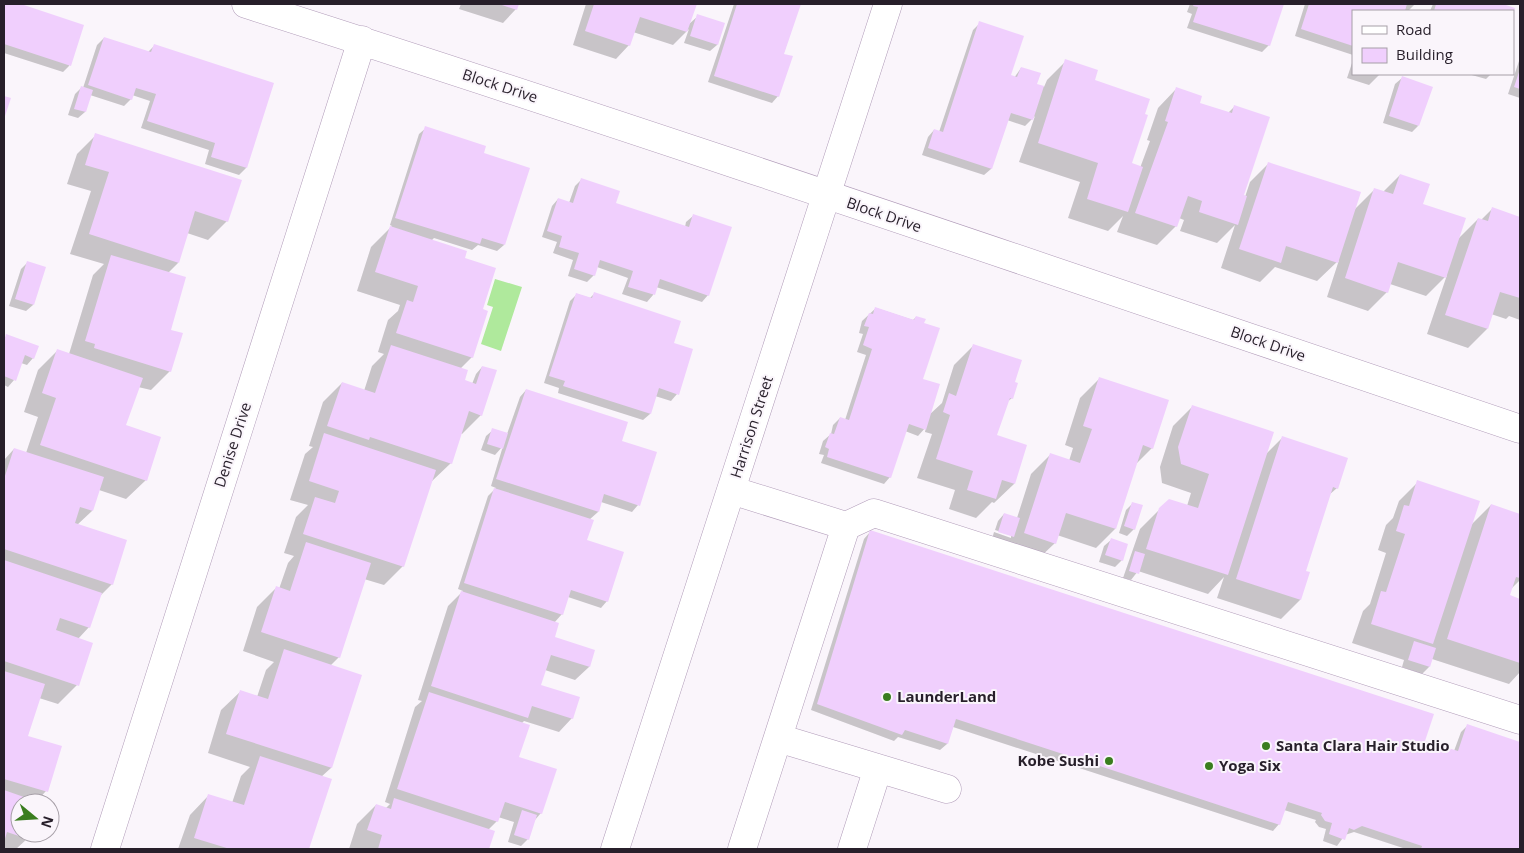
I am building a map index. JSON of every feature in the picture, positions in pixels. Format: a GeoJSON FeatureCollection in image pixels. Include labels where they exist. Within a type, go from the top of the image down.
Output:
{"type":"FeatureCollection","features":[{"type":"Feature","properties":{"kind":"street","name":"Block Drive"},"geometry":{"type":"LineString","coordinates":[[246,4],[362,40],[1520,429]]}},
{"type":"Feature","properties":{"kind":"street","name":"Harrison Street"},"geometry":{"type":"LineString","coordinates":[[615,849],[888,4]]}},
{"type":"Feature","properties":{"kind":"street","name":"Denise Drive"},"geometry":{"type":"LineString","coordinates":[[105,849],[362,40]]}},
{"type":"Feature","properties":{"kind":"street"},"geometry":{"type":"LineString","coordinates":[[731,490],[846,526],[874,513],[1520,720]]}},
{"type":"Feature","properties":{"kind":"street"},"geometry":{"type":"LineString","coordinates":[[742,849],[846,526]]}},
{"type":"Feature","properties":{"kind":"street"},"geometry":{"type":"LineString","coordinates":[[778,738],[947,789]]}},
{"type":"Feature","properties":{"kind":"street"},"geometry":{"type":"LineString","coordinates":[[852,849],[878,768]]}},
{"type":"Feature","properties":{"kind":"shaded area"},"geometry":{"type":"Polygon","coordinates":[[[495,279],[522,287],[501,351],[481,344],[493,307],[487,305],[495,279]]]}},
{"type":"Feature","properties":{"kind":"building"},"geometry":{"type":"Polygon","coordinates":[[[4,4],[21,4],[84,25],[71,66],[4,44],[4,4]]]}},
{"type":"Feature","properties":{"kind":"building"},"geometry":{"type":"Polygon","coordinates":[[[499,4],[519,4],[517,10],[499,4]]]}},
{"type":"Feature","properties":{"kind":"building"},"geometry":{"type":"Polygon","coordinates":[[[594,4],[697,4],[687,32],[640,17],[630,46],[585,31],[594,4]]]}},
{"type":"Feature","properties":{"kind":"building"},"geometry":{"type":"Polygon","coordinates":[[[737,4],[801,4],[784,54],[793,56],[779,97],[714,76],[737,4]]]}},
{"type":"Feature","properties":{"kind":"building"},"geometry":{"type":"Polygon","coordinates":[[[1194,4],[1284,4],[1270,46],[1193,22],[1198,7],[1193,6],[1194,4]]]}},
{"type":"Feature","properties":{"kind":"building"},"geometry":{"type":"Polygon","coordinates":[[[1309,4],[1407,4],[1405,10],[1352,10],[1352,46],[1301,29],[1309,4]]]}},
{"type":"Feature","properties":{"kind":"building"},"geometry":{"type":"Polygon","coordinates":[[[1436,4],[1503,4],[1515,8],[1514,11],[1434,10],[1436,4]]]}},
{"type":"Feature","properties":{"kind":"building"},"geometry":{"type":"Polygon","coordinates":[[[697,14],[725,23],[718,45],[690,36],[697,14]]]}},
{"type":"Feature","properties":{"kind":"building"},"geometry":{"type":"Polygon","coordinates":[[[979,21],[1024,36],[1011,75],[1017,77],[1021,67],[1041,73],[1037,84],[1044,86],[1033,120],[1011,113],[992,169],[928,148],[934,129],[943,132],[979,21]]]}},
{"type":"Feature","properties":{"kind":"building"},"geometry":{"type":"Polygon","coordinates":[[[104,37],[151,52],[154,44],[274,83],[247,168],[211,157],[215,143],[147,121],[156,94],[136,88],[132,100],[88,85],[104,37]]]}},
{"type":"Feature","properties":{"kind":"building"},"geometry":{"type":"Polygon","coordinates":[[[1065,59],[1098,70],[1095,80],[1150,99],[1145,114],[1148,115],[1132,163],[1143,167],[1128,212],[1087,199],[1098,163],[1038,143],[1065,59]]]}},
{"type":"Feature","properties":{"kind":"building"},"geometry":{"type":"Polygon","coordinates":[[[1520,69],[1520,89],[1514,87],[1520,69]]]}},
{"type":"Feature","properties":{"kind":"building"},"geometry":{"type":"Polygon","coordinates":[[[1402,76],[1433,87],[1419,126],[1389,116],[1402,76]]]}},
{"type":"Feature","properties":{"kind":"building"},"geometry":{"type":"Polygon","coordinates":[[[81,86],[93,90],[86,112],[74,109],[81,86]]]}},
{"type":"Feature","properties":{"kind":"building"},"geometry":{"type":"Polygon","coordinates":[[[1176,87],[1202,96],[1200,103],[1232,113],[1234,105],[1270,117],[1244,195],[1247,196],[1238,225],[1199,212],[1202,201],[1188,196],[1177,227],[1135,213],[1168,122],[1165,121],[1176,87]]]}},
{"type":"Feature","properties":{"kind":"building"},"geometry":{"type":"Polygon","coordinates":[[[4,96],[11,98],[4,119],[4,96]]]}},
{"type":"Feature","properties":{"kind":"building"},"geometry":{"type":"Polygon","coordinates":[[[425,126],[486,146],[484,153],[530,168],[505,245],[482,238],[480,244],[395,218],[425,126]]]}},
{"type":"Feature","properties":{"kind":"building"},"geometry":{"type":"Polygon","coordinates":[[[95,133],[242,180],[228,222],[195,211],[179,263],[89,234],[109,172],[85,165],[95,133]]]}},
{"type":"Feature","properties":{"kind":"building"},"geometry":{"type":"Polygon","coordinates":[[[1268,162],[1361,192],[1338,263],[1286,246],[1281,263],[1239,249],[1268,162]]]}},
{"type":"Feature","properties":{"kind":"building"},"geometry":{"type":"Polygon","coordinates":[[[1400,174],[1430,184],[1423,204],[1466,218],[1446,278],[1398,262],[1388,293],[1345,278],[1374,188],[1393,194],[1400,174]]]}},
{"type":"Feature","properties":{"kind":"building"},"geometry":{"type":"Polygon","coordinates":[[[581,178],[620,191],[616,203],[689,227],[693,214],[732,227],[709,296],[660,279],[655,295],[628,287],[633,271],[600,260],[595,276],[574,269],[579,253],[559,247],[562,236],[547,231],[558,198],[573,203],[581,178]]]}},
{"type":"Feature","properties":{"kind":"building"},"geometry":{"type":"Polygon","coordinates":[[[1492,207],[1520,217],[1520,298],[1500,292],[1488,329],[1445,315],[1478,218],[1488,221],[1492,207]]]}},
{"type":"Feature","properties":{"kind":"building"},"geometry":{"type":"Polygon","coordinates":[[[390,226],[467,251],[465,258],[496,268],[483,309],[488,311],[473,358],[396,333],[407,300],[413,302],[418,286],[375,272],[390,226]]]}},
{"type":"Feature","properties":{"kind":"building"},"geometry":{"type":"Polygon","coordinates":[[[111,255],[186,277],[171,330],[183,333],[171,372],[94,348],[95,344],[85,341],[111,255]]]}},
{"type":"Feature","properties":{"kind":"building"},"geometry":{"type":"Polygon","coordinates":[[[27,261],[46,267],[34,305],[15,299],[27,261]]]}},
{"type":"Feature","properties":{"kind":"building"},"geometry":{"type":"Polygon","coordinates":[[[594,292],[681,321],[674,343],[693,349],[679,395],[659,388],[651,414],[563,386],[565,381],[549,376],[576,293],[592,298],[594,292]]]}},
{"type":"Feature","properties":{"kind":"building"},"geometry":{"type":"Polygon","coordinates":[[[875,307],[914,320],[916,316],[926,319],[924,323],[940,328],[923,379],[940,384],[926,430],[909,424],[891,478],[827,457],[829,449],[825,447],[830,433],[834,434],[840,417],[849,420],[872,349],[863,345],[869,327],[864,326],[869,313],[873,314],[875,307]]]}},
{"type":"Feature","properties":{"kind":"building"},"geometry":{"type":"Polygon","coordinates":[[[6,334],[39,346],[34,359],[25,355],[16,381],[4,376],[4,342],[6,334]]]}},
{"type":"Feature","properties":{"kind":"building"},"geometry":{"type":"Polygon","coordinates":[[[973,344],[1022,360],[1015,382],[1018,383],[1013,399],[1010,398],[997,435],[1027,445],[1015,484],[1002,480],[996,499],[967,490],[973,471],[936,459],[950,415],[943,412],[949,393],[956,396],[973,344]]]}},
{"type":"Feature","properties":{"kind":"building"},"geometry":{"type":"Polygon","coordinates":[[[391,345],[468,370],[465,380],[476,384],[482,366],[497,370],[482,416],[469,411],[452,464],[370,437],[369,440],[327,426],[342,382],[375,393],[391,345]]]}},
{"type":"Feature","properties":{"kind":"building"},"geometry":{"type":"Polygon","coordinates":[[[57,349],[143,378],[126,425],[161,437],[147,481],[40,445],[56,398],[42,393],[57,349]]]}},
{"type":"Feature","properties":{"kind":"building"},"geometry":{"type":"Polygon","coordinates":[[[1099,377],[1169,400],[1153,449],[1143,445],[1116,529],[1066,513],[1056,544],[1024,533],[1050,453],[1080,463],[1092,429],[1083,426],[1099,377]]]}},
{"type":"Feature","properties":{"kind":"building"},"geometry":{"type":"Polygon","coordinates":[[[526,389],[628,422],[622,441],[657,452],[640,506],[604,494],[599,512],[496,479],[526,389]]]}},
{"type":"Feature","properties":{"kind":"building"},"geometry":{"type":"Polygon","coordinates":[[[1192,405],[1274,432],[1228,575],[1146,549],[1159,508],[1169,499],[1198,508],[1209,474],[1181,464],[1178,447],[1192,405]]]}},
{"type":"Feature","properties":{"kind":"building"},"geometry":{"type":"Polygon","coordinates":[[[492,428],[508,433],[503,449],[487,444],[492,428]]]}},
{"type":"Feature","properties":{"kind":"building"},"geometry":{"type":"Polygon","coordinates":[[[324,433],[436,470],[404,567],[303,534],[315,497],[335,503],[339,491],[309,481],[324,433]]]}},
{"type":"Feature","properties":{"kind":"building"},"geometry":{"type":"Polygon","coordinates":[[[1282,436],[1348,458],[1338,489],[1333,487],[1306,571],[1310,572],[1301,600],[1236,579],[1282,436]]]}},
{"type":"Feature","properties":{"kind":"building"},"geometry":{"type":"Polygon","coordinates":[[[14,448],[104,477],[93,511],[80,507],[75,523],[127,540],[113,585],[4,549],[4,479],[14,448]]]}},
{"type":"Feature","properties":{"kind":"building"},"geometry":{"type":"Polygon","coordinates":[[[1417,480],[1480,501],[1433,644],[1371,624],[1381,591],[1386,592],[1405,534],[1396,531],[1404,505],[1409,506],[1417,480]]]}},
{"type":"Feature","properties":{"kind":"building"},"geometry":{"type":"Polygon","coordinates":[[[494,488],[594,520],[587,540],[624,552],[608,602],[571,590],[563,615],[464,583],[494,488]]]}},
{"type":"Feature","properties":{"kind":"building"},"geometry":{"type":"Polygon","coordinates":[[[1132,502],[1143,505],[1135,530],[1124,526],[1132,502]]]}},
{"type":"Feature","properties":{"kind":"building"},"geometry":{"type":"Polygon","coordinates":[[[1491,504],[1520,514],[1520,578],[1516,577],[1510,595],[1520,599],[1520,663],[1447,639],[1491,504]]]}},
{"type":"Feature","properties":{"kind":"building"},"geometry":{"type":"Polygon","coordinates":[[[1004,513],[1020,518],[1014,537],[998,532],[1004,513]]]}},
{"type":"Feature","properties":{"kind":"building"},"geometry":{"type":"Polygon","coordinates":[[[870,530],[1434,714],[1425,741],[1458,751],[1467,724],[1520,742],[1520,849],[1421,849],[1422,846],[1362,826],[1354,830],[1349,828],[1345,840],[1329,834],[1332,823],[1325,821],[1321,815],[1322,813],[1288,802],[1280,825],[956,719],[948,744],[905,730],[902,735],[817,704],[870,530]]]}},
{"type":"Feature","properties":{"kind":"building"},"geometry":{"type":"Polygon","coordinates":[[[1111,538],[1128,544],[1123,561],[1105,555],[1111,538]]]}},
{"type":"Feature","properties":{"kind":"building"},"geometry":{"type":"Polygon","coordinates":[[[306,542],[371,563],[340,658],[261,632],[276,586],[290,591],[306,542]]]}},
{"type":"Feature","properties":{"kind":"building"},"geometry":{"type":"Polygon","coordinates":[[[1135,551],[1145,554],[1139,574],[1129,571],[1135,551]]]}},
{"type":"Feature","properties":{"kind":"building"},"geometry":{"type":"Polygon","coordinates":[[[4,560],[102,593],[90,628],[60,618],[56,630],[93,643],[79,686],[4,661],[4,560]]]}},
{"type":"Feature","properties":{"kind":"building"},"geometry":{"type":"Polygon","coordinates":[[[461,591],[559,623],[555,637],[595,650],[590,667],[551,655],[541,685],[580,697],[573,719],[532,706],[528,718],[431,686],[461,591]]]}},
{"type":"Feature","properties":{"kind":"building"},"geometry":{"type":"Polygon","coordinates":[[[1414,641],[1436,648],[1430,667],[1408,660],[1414,641]]]}},
{"type":"Feature","properties":{"kind":"building"},"geometry":{"type":"Polygon","coordinates":[[[284,649],[362,675],[332,768],[226,734],[240,690],[268,699],[284,649]]]}},
{"type":"Feature","properties":{"kind":"building"},"geometry":{"type":"Polygon","coordinates":[[[4,671],[45,684],[28,736],[62,746],[48,792],[4,779],[4,671]]]}},
{"type":"Feature","properties":{"kind":"building"},"geometry":{"type":"Polygon","coordinates":[[[429,692],[530,725],[519,757],[557,769],[542,814],[505,802],[498,822],[397,789],[429,692]]]}},
{"type":"Feature","properties":{"kind":"building"},"geometry":{"type":"Polygon","coordinates":[[[260,756],[332,779],[309,849],[230,849],[194,838],[208,794],[244,805],[260,756]]]}},
{"type":"Feature","properties":{"kind":"building"},"geometry":{"type":"Polygon","coordinates":[[[4,790],[13,793],[10,793],[10,833],[7,832],[4,842],[4,790]]]}},
{"type":"Feature","properties":{"kind":"building"},"geometry":{"type":"Polygon","coordinates":[[[394,798],[495,831],[489,849],[378,849],[382,835],[367,830],[376,804],[391,809],[394,798]]]}},
{"type":"Feature","properties":{"kind":"building"},"geometry":{"type":"Polygon","coordinates":[[[522,810],[537,815],[529,840],[514,835],[522,810]]]}},
{"type":"Feature","properties":{"kind":"place","name":"LaunderLand"},"geometry":{"type":"Point","coordinates":[887,697]}},
{"type":"Feature","properties":{"kind":"place","name":"Santa Clara Hair Studio"},"geometry":{"type":"Point","coordinates":[1266,746]}},
{"type":"Feature","properties":{"kind":"place","name":"Kobe Sushi"},"geometry":{"type":"Point","coordinates":[1109,761]}},
{"type":"Feature","properties":{"kind":"place","name":"Yoga Six"},"geometry":{"type":"Point","coordinates":[1209,766]}}]}
